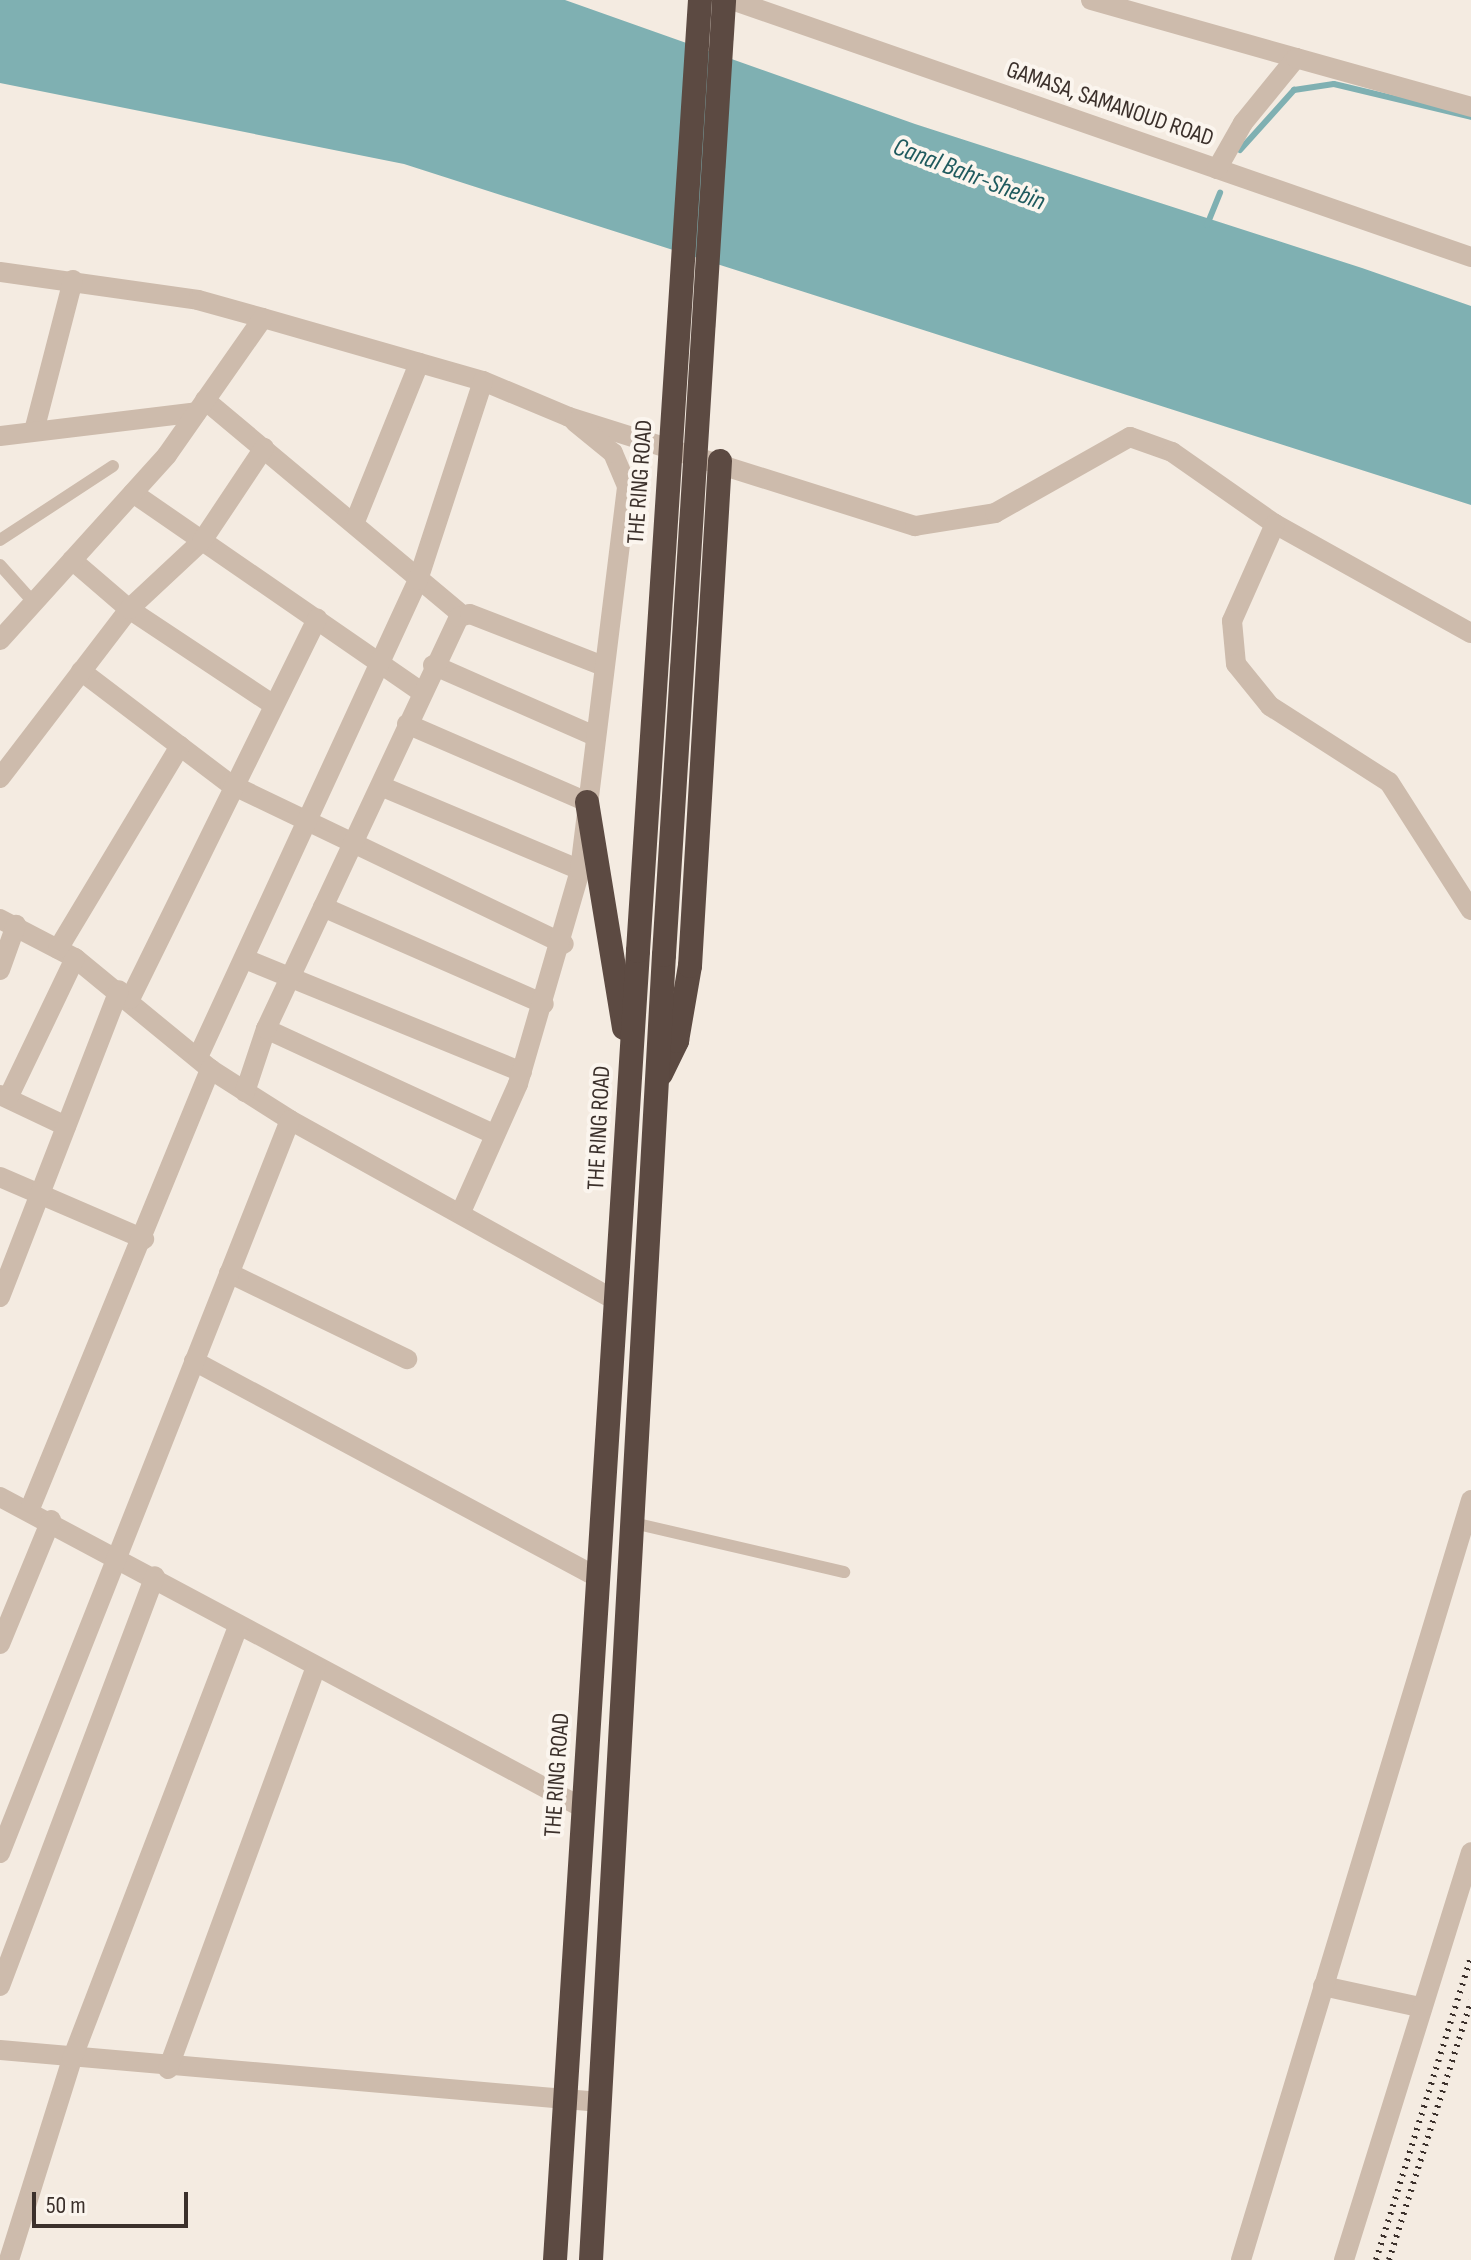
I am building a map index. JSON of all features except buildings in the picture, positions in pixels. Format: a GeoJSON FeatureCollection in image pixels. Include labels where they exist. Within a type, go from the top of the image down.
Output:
{"type":"FeatureCollection","features":[{"type":"Feature","properties":{"kind":"highway","name":"THE RING ROAD"},"geometry":{"type":"LineString","coordinates":[[555,2260],[700,0]]}},
{"type":"Feature","properties":{"kind":"highway"},"geometry":{"type":"LineString","coordinates":[[591,2260],[629,1522],[724,0]]}},
{"type":"Feature","properties":{"kind":"highway"},"geometry":{"type":"LineString","coordinates":[[656,1083],[677,1041],[690,966],[720,461]]}},
{"type":"Feature","properties":{"kind":"highway"},"geometry":{"type":"LineString","coordinates":[[587,802],[631,1073]]}},
{"type":"Feature","properties":{"kind":"street","name":"GAMASA, SAMANOUD ROAD"},"geometry":{"type":"LineString","coordinates":[[733,0],[1471,257]]}},
{"type":"Feature","properties":{"kind":"street"},"geometry":{"type":"LineString","coordinates":[[1091,0],[1471,107]]}},
{"type":"Feature","properties":{"kind":"street"},"geometry":{"type":"LineString","coordinates":[[1217,169],[1243,123],[1296,58]]}},
{"type":"Feature","properties":{"kind":"street"},"geometry":{"type":"LineString","coordinates":[[0,272],[73,280],[263,318],[483,381],[569,417],[720,461],[870,517],[952,524],[995,513],[1130,437],[1172,452],[1275,524],[1471,633]]}},
{"type":"Feature","properties":{"kind":"street"},"geometry":{"type":"LineString","coordinates":[[34,431],[73,280]]}},
{"type":"Feature","properties":{"kind":"street"},"geometry":{"type":"LineString","coordinates":[[0,640],[133,493],[201,406],[263,318]]}},
{"type":"Feature","properties":{"kind":"street"},"geometry":{"type":"LineString","coordinates":[[354,524],[419,363]]}},
{"type":"Feature","properties":{"kind":"street"},"geometry":{"type":"LineString","coordinates":[[29,1511],[144,1239],[204,1063],[245,959],[305,816],[418,580],[483,381]]}},
{"type":"Feature","properties":{"kind":"street"},"geometry":{"type":"LineString","coordinates":[[0,436],[201,406],[264,448],[462,615],[601,665]]}},
{"type":"Feature","properties":{"kind":"street"},"geometry":{"type":"LineString","coordinates":[[461,1212],[522,1072],[564,944],[580,870],[601,665],[627,486],[613,453],[569,417]]}},
{"type":"Feature","properties":{"kind":"street"},"geometry":{"type":"LineString","coordinates":[[0,778],[129,609],[202,541],[264,448]]}},
{"type":"Feature","properties":{"kind":"street"},"geometry":{"type":"LineString","coordinates":[[133,493],[421,692]]}},
{"type":"Feature","properties":{"kind":"street"},"geometry":{"type":"LineString","coordinates":[[1275,524],[1232,621],[1236,664],[1270,706],[1389,782],[1471,910]]}},
{"type":"Feature","properties":{"kind":"street"},"geometry":{"type":"LineString","coordinates":[[72,560],[129,609],[272,704]]}},
{"type":"Feature","properties":{"kind":"street"},"geometry":{"type":"LineString","coordinates":[[245,1092],[266,1029],[354,840],[383,787],[433,665],[462,615]]}},
{"type":"Feature","properties":{"kind":"street"},"geometry":{"type":"LineString","coordinates":[[0,1297],[66,1126],[124,994],[317,619]]}},
{"type":"Feature","properties":{"kind":"street"},"geometry":{"type":"LineString","coordinates":[[433,665],[595,736]]}},
{"type":"Feature","properties":{"kind":"street"},"geometry":{"type":"LineString","coordinates":[[81,671],[230,784],[305,816],[564,944]]}},
{"type":"Feature","properties":{"kind":"street"},"geometry":{"type":"LineString","coordinates":[[407,724],[587,802]]}},
{"type":"Feature","properties":{"kind":"street"},"geometry":{"type":"LineString","coordinates":[[66,1126],[4,1096],[67,953],[180,746]]}},
{"type":"Feature","properties":{"kind":"street"},"geometry":{"type":"LineString","coordinates":[[383,787],[580,870]]}},
{"type":"Feature","properties":{"kind":"street"},"geometry":{"type":"LineString","coordinates":[[323,907],[544,1004]]}},
{"type":"Feature","properties":{"kind":"street"},"geometry":{"type":"LineString","coordinates":[[0,970],[8,922],[67,953],[124,994],[204,1063],[245,1092],[617,1301]]}},
{"type":"Feature","properties":{"kind":"street"},"geometry":{"type":"LineString","coordinates":[[245,959],[522,1072]]}},
{"type":"Feature","properties":{"kind":"street"},"geometry":{"type":"LineString","coordinates":[[266,1029],[495,1135]]}},
{"type":"Feature","properties":{"kind":"street"},"geometry":{"type":"LineString","coordinates":[[0,1853],[290,1120]]}},
{"type":"Feature","properties":{"kind":"street"},"geometry":{"type":"LineString","coordinates":[[0,1177],[41,1192],[144,1239]]}},
{"type":"Feature","properties":{"kind":"street"},"geometry":{"type":"LineString","coordinates":[[229,1273],[407,1359]]}},
{"type":"Feature","properties":{"kind":"street"},"geometry":{"type":"LineString","coordinates":[[194,1361],[598,1578]]}},
{"type":"Feature","properties":{"kind":"street"},"geometry":{"type":"LineString","coordinates":[[0,1497],[51,1520],[155,1576],[238,1626],[583,1808]]}},
{"type":"Feature","properties":{"kind":"street"},"geometry":{"type":"LineString","coordinates":[[1241,2260],[1471,1500]]}},
{"type":"Feature","properties":{"kind":"street"},"geometry":{"type":"LineString","coordinates":[[0,1644],[51,1520]]}},
{"type":"Feature","properties":{"kind":"street"},"geometry":{"type":"LineString","coordinates":[[0,1986],[155,1576]]}},
{"type":"Feature","properties":{"kind":"street"},"geometry":{"type":"LineString","coordinates":[[9,2260],[72,2059],[238,1626]]}},
{"type":"Feature","properties":{"kind":"street"},"geometry":{"type":"LineString","coordinates":[[168,2069],[316,1667]]}},
{"type":"Feature","properties":{"kind":"street"},"geometry":{"type":"LineString","coordinates":[[1344,2260],[1419,2007],[1471,1852]]}},
{"type":"Feature","properties":{"kind":"street"},"geometry":{"type":"LineString","coordinates":[[1323,1986],[1419,2007]]}},
{"type":"Feature","properties":{"kind":"street"},"geometry":{"type":"LineString","coordinates":[[0,2050],[168,2069],[600,2102]]}},
{"type":"Feature","properties":{"kind":"lane"},"geometry":{"type":"LineString","coordinates":[[0,540],[113,466]]}},
{"type":"Feature","properties":{"kind":"lane"},"geometry":{"type":"LineString","coordinates":[[0,565],[35,604]]}},
{"type":"Feature","properties":{"kind":"lane"},"geometry":{"type":"LineString","coordinates":[[629,1522],[844,1572]]}},
{"type":"Feature","properties":{"kind":"water","name":"Canal Bahr-Shebin"},"geometry":{"type":"Polygon","coordinates":[[[0,0],[565,0],[915,124],[1362,268],[1471,306],[1471,505],[404,164],[0,83],[0,0]]]}},
{"type":"Feature","properties":{"kind":"waterway"},"geometry":{"type":"LineString","coordinates":[[1240,150],[1294,90],[1334,84],[1471,117]]}},
{"type":"Feature","properties":{"kind":"waterway"},"geometry":{"type":"LineString","coordinates":[[1207,225],[1220,192]]}},
{"type":"Feature","properties":{"kind":"railway"},"geometry":{"type":"LineString","coordinates":[[1376,2260],[1471,1957]]}},
{"type":"Feature","properties":{"kind":"railway"},"geometry":{"type":"LineString","coordinates":[[1389,2260],[1471,2001]]}}]}
